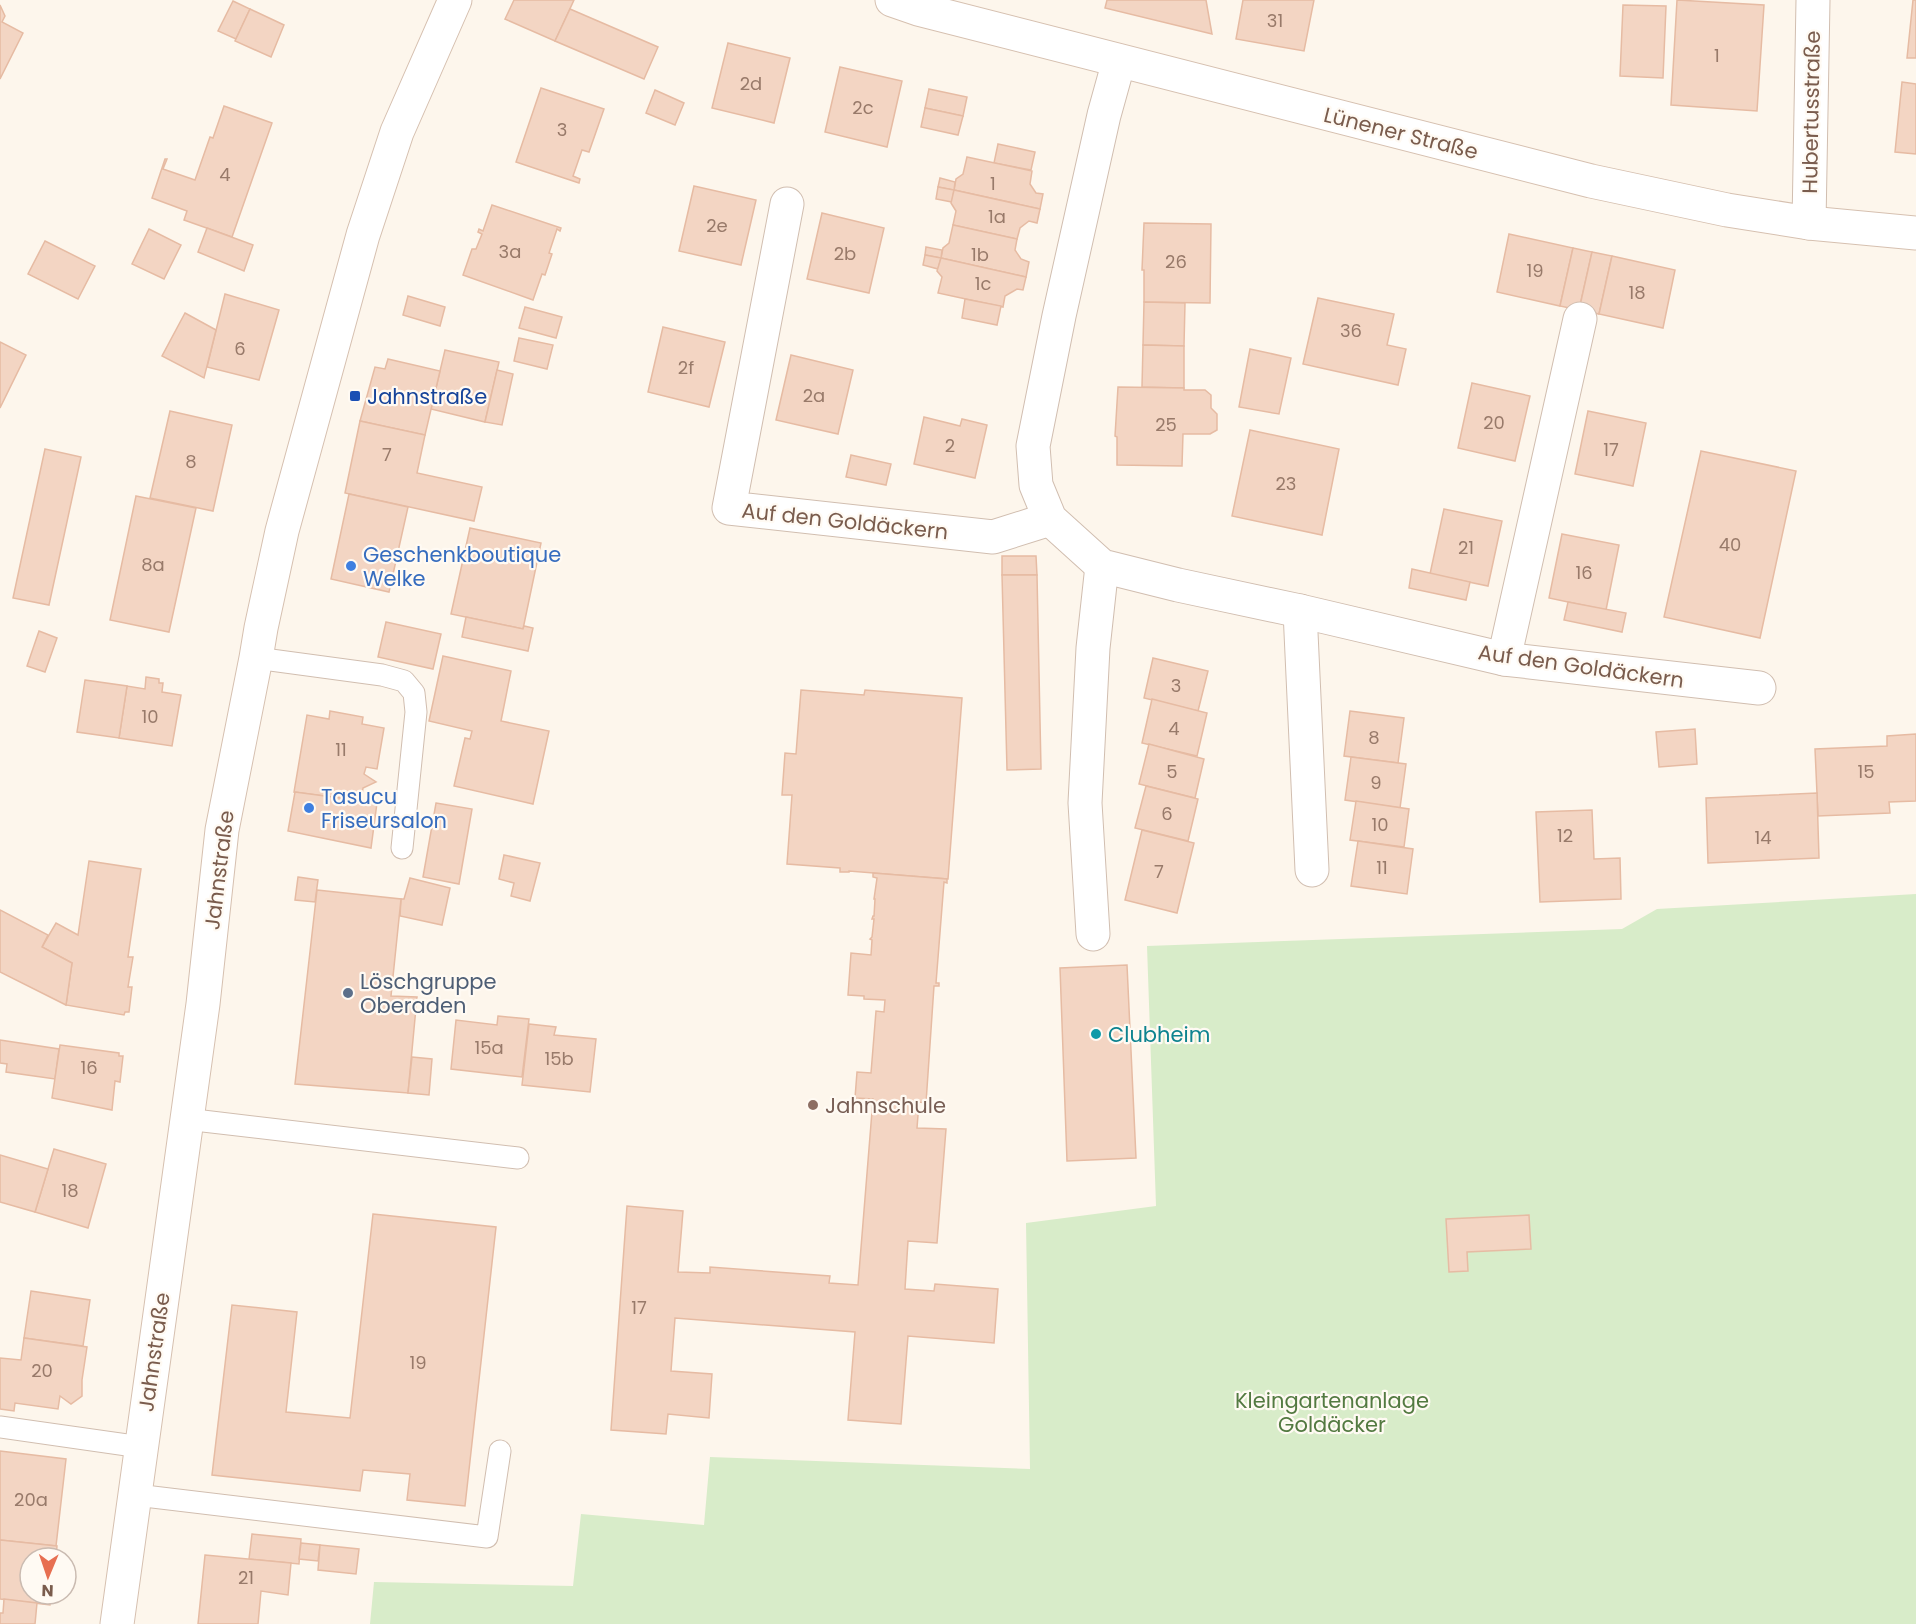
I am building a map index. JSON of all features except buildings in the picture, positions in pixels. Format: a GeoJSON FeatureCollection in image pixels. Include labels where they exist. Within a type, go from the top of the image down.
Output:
{"type":"FeatureCollection","features":[{"type":"Feature","properties":{"kind":"street","name":"Jahnstraße"},"geometry":{"type":"LineString","coordinates":[[117,1624],[203,1004],[222,830],[261,628],[282,531],[363,235],[397,132],[455,0]]}},
{"type":"Feature","properties":{"kind":"street","name":"Lünener Straße"},"geometry":{"type":"LineString","coordinates":[[892,0],[918,9],[1591,181],[1727,210],[1809,223],[1916,233]]}},
{"type":"Feature","properties":{"kind":"street","name":"Hubertusstraße"},"geometry":{"type":"LineString","coordinates":[[1809,223],[1813,0]]}},
{"type":"Feature","properties":{"kind":"street","name":"Auf den Goldäckern"},"geometry":{"type":"LineString","coordinates":[[1119,61],[1084,204],[1033,446],[1036,485],[1050,519],[1102,566],[1178,585],[1504,659],[1759,688]]}},
{"type":"Feature","properties":{"kind":"street","name":"Auf den Goldäckern"},"geometry":{"type":"LineString","coordinates":[[787,204],[729,508],[993,537],[1050,519]]}},
{"type":"Feature","properties":{"kind":"street"},"geometry":{"type":"LineString","coordinates":[[1504,659],[1580,319]]}},
{"type":"Feature","properties":{"kind":"street"},"geometry":{"type":"LineString","coordinates":[[1093,934],[1085,803],[1093,648],[1102,566]]}},
{"type":"Feature","properties":{"kind":"street"},"geometry":{"type":"LineString","coordinates":[[1300,611],[1312,870]]}},
{"type":"Feature","properties":{"kind":"lane"},"geometry":{"type":"LineString","coordinates":[[256,658],[382,675],[404,681],[414,693],[416,712],[402,848]]}},
{"type":"Feature","properties":{"kind":"lane"},"geometry":{"type":"LineString","coordinates":[[186,1119],[518,1158]]}},
{"type":"Feature","properties":{"kind":"lane"},"geometry":{"type":"LineString","coordinates":[[0,1427],[141,1447]]}},
{"type":"Feature","properties":{"kind":"lane"},"geometry":{"type":"LineString","coordinates":[[136,1495],[487,1537],[500,1451]]}},
{"type":"Feature","properties":{"kind":"green space","name":"Kleingartenanlage Goldäcker"},"geometry":{"type":"Polygon","coordinates":[[[1916,894],[1916,1624],[370,1624],[374,1582],[573,1586],[581,1514],[704,1525],[710,1457],[1030,1469],[1026,1223],[1156,1206],[1147,946],[1622,929],[1657,909],[1916,894]]]}},
{"type":"Feature","properties":{"kind":"place","name":"Jahnstraße"},"geometry":{"type":"Point","coordinates":[355,396]}},
{"type":"Feature","properties":{"kind":"place","name":"Geschenkboutique Welke"},"geometry":{"type":"Point","coordinates":[351,566]}},
{"type":"Feature","properties":{"kind":"place","name":"Tasucu Friseursalon"},"geometry":{"type":"Point","coordinates":[309,808]}},
{"type":"Feature","properties":{"kind":"place","name":"Löschgruppe Oberaden"},"geometry":{"type":"Point","coordinates":[348,993]}},
{"type":"Feature","properties":{"kind":"place","name":"Clubheim"},"geometry":{"type":"Point","coordinates":[1096,1034]}},
{"type":"Feature","properties":{"kind":"place","name":"Jahnschule"},"geometry":{"type":"Point","coordinates":[813,1105]}}]}
